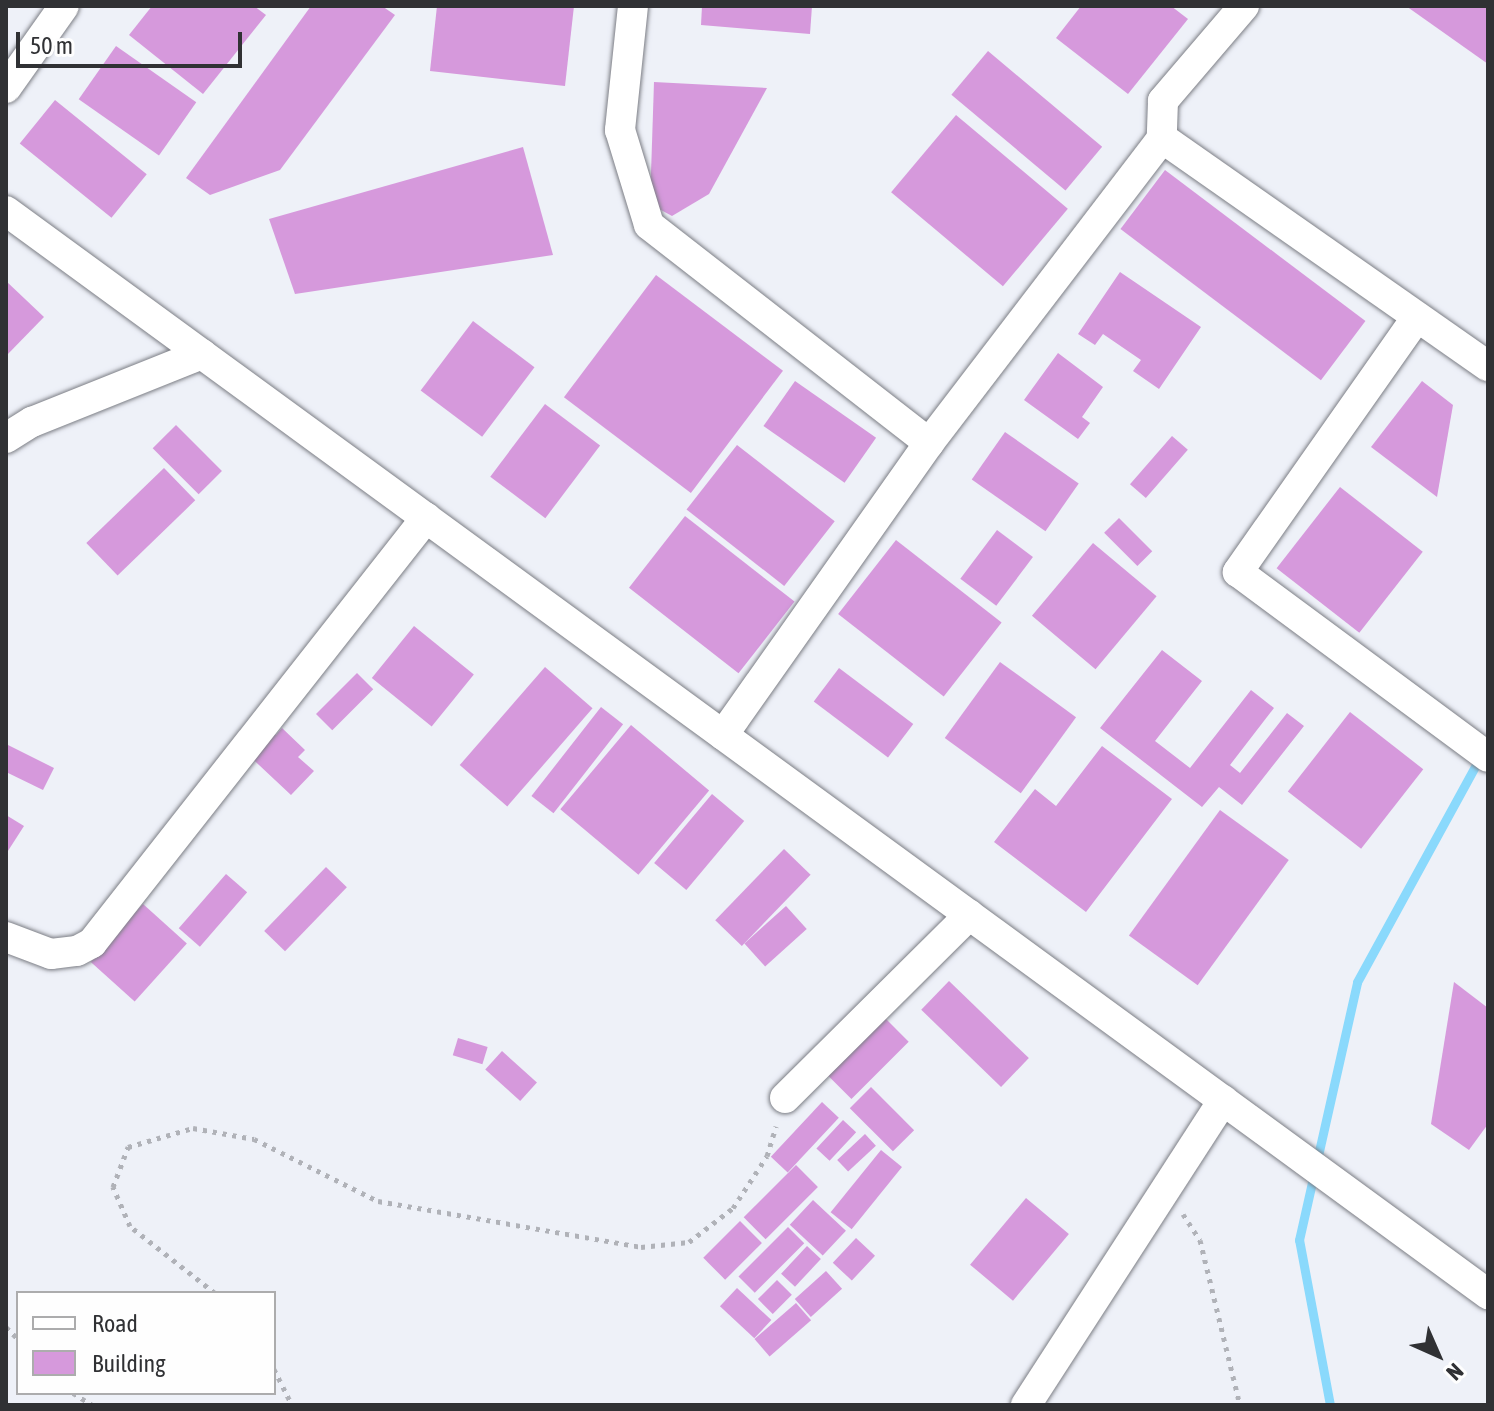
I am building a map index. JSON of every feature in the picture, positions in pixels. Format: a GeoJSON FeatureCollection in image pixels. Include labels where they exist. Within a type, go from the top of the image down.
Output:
{"type":"FeatureCollection","features":[{"type":"Feature","properties":{"kind":"street"},"geometry":{"type":"LineString","coordinates":[[6,88],[64,6]]}},
{"type":"Feature","properties":{"kind":"street"},"geometry":{"type":"LineString","coordinates":[[633,6],[620,130],[649,225],[929,443]]}},
{"type":"Feature","properties":{"kind":"street"},"geometry":{"type":"LineString","coordinates":[[723,735],[929,443],[1162,138],[1163,101],[1244,6]]}},
{"type":"Feature","properties":{"kind":"street"},"geometry":{"type":"LineString","coordinates":[[1162,138],[1488,366]]}},
{"type":"Feature","properties":{"kind":"street"},"geometry":{"type":"LineString","coordinates":[[6,211],[1488,1294]]}},
{"type":"Feature","properties":{"kind":"street"},"geometry":{"type":"LineString","coordinates":[[1417,317],[1238,572],[1488,757]]}},
{"type":"Feature","properties":{"kind":"street"},"geometry":{"type":"LineString","coordinates":[[6,438],[32,422],[202,354]]}},
{"type":"Feature","properties":{"kind":"street"},"geometry":{"type":"LineString","coordinates":[[6,937],[51,954],[92,943],[426,518]]}},
{"type":"Feature","properties":{"kind":"street"},"geometry":{"type":"LineString","coordinates":[[785,1098],[969,915]]}},
{"type":"Feature","properties":{"kind":"street"},"geometry":{"type":"LineString","coordinates":[[1026,1405],[1163,1194],[1232,1107]]}},
{"type":"Feature","properties":{"kind":"path"},"geometry":{"type":"LineString","coordinates":[[212,1291],[130,1226],[113,1187],[128,1147],[193,1128],[254,1139],[378,1201],[641,1247],[689,1242],[733,1208],[767,1156],[785,1098]]}},
{"type":"Feature","properties":{"kind":"path"},"geometry":{"type":"LineString","coordinates":[[1163,1194],[1200,1240],[1240,1405]]}},
{"type":"Feature","properties":{"kind":"path"},"geometry":{"type":"LineString","coordinates":[[276,1373],[292,1405]]}},
{"type":"Feature","properties":{"kind":"building"},"geometry":{"type":"Polygon","coordinates":[[[152,6],[254,6],[266,15],[203,94],[129,35],[152,6]]]}},
{"type":"Feature","properties":{"kind":"building"},"geometry":{"type":"Polygon","coordinates":[[[311,6],[382,6],[395,15],[280,170],[210,195],[186,178],[311,6]]]}},
{"type":"Feature","properties":{"kind":"building"},"geometry":{"type":"Polygon","coordinates":[[[437,6],[574,6],[565,86],[430,71],[437,6]]]}},
{"type":"Feature","properties":{"kind":"building"},"geometry":{"type":"Polygon","coordinates":[[[702,6],[812,6],[810,34],[701,25],[702,6]]]}},
{"type":"Feature","properties":{"kind":"building"},"geometry":{"type":"Polygon","coordinates":[[[1081,6],[1171,6],[1188,19],[1128,94],[1056,38],[1081,6]]]}},
{"type":"Feature","properties":{"kind":"building"},"geometry":{"type":"Polygon","coordinates":[[[1406,6],[1488,6],[1488,64],[1406,6]]]}},
{"type":"Feature","properties":{"kind":"building"},"geometry":{"type":"Polygon","coordinates":[[[116,46],[196,102],[159,155],[79,99],[116,46]]]}},
{"type":"Feature","properties":{"kind":"building"},"geometry":{"type":"Polygon","coordinates":[[[988,51],[1102,147],[1066,190],[951,95],[988,51]]]}},
{"type":"Feature","properties":{"kind":"building"},"geometry":{"type":"Polygon","coordinates":[[[654,82],[767,88],[709,194],[672,216],[650,204],[654,82]]]}},
{"type":"Feature","properties":{"kind":"building"},"geometry":{"type":"Polygon","coordinates":[[[55,100],[147,174],[111,218],[20,144],[55,100]]]}},
{"type":"Feature","properties":{"kind":"building"},"geometry":{"type":"Polygon","coordinates":[[[956,115],[1068,209],[1003,286],[891,192],[956,115]]]}},
{"type":"Feature","properties":{"kind":"building"},"geometry":{"type":"Polygon","coordinates":[[[523,147],[553,255],[295,294],[269,219],[523,147]]]}},
{"type":"Feature","properties":{"kind":"building"},"geometry":{"type":"Polygon","coordinates":[[[1165,170],[1365,321],[1321,380],[1120,229],[1165,170]]]}},
{"type":"Feature","properties":{"kind":"building"},"geometry":{"type":"Polygon","coordinates":[[[1120,272],[1201,327],[1159,389],[1133,371],[1141,360],[1103,334],[1095,345],[1078,334],[1120,272]]]}},
{"type":"Feature","properties":{"kind":"building"},"geometry":{"type":"Polygon","coordinates":[[[656,275],[783,371],[691,493],[564,397],[656,275]]]}},
{"type":"Feature","properties":{"kind":"building"},"geometry":{"type":"Polygon","coordinates":[[[6,281],[44,317],[6,356],[6,281]]]}},
{"type":"Feature","properties":{"kind":"building"},"geometry":{"type":"Polygon","coordinates":[[[473,321],[534,367],[482,437],[421,390],[473,321]]]}},
{"type":"Feature","properties":{"kind":"building"},"geometry":{"type":"Polygon","coordinates":[[[1058,353],[1103,387],[1082,417],[1090,423],[1078,439],[1024,400],[1058,353]]]}},
{"type":"Feature","properties":{"kind":"building"},"geometry":{"type":"Polygon","coordinates":[[[795,381],[876,438],[845,483],[763,426],[795,381]]]}},
{"type":"Feature","properties":{"kind":"building"},"geometry":{"type":"Polygon","coordinates":[[[1422,381],[1453,405],[1437,497],[1371,447],[1422,381]]]}},
{"type":"Feature","properties":{"kind":"building"},"geometry":{"type":"Polygon","coordinates":[[[545,404],[600,446],[545,518],[490,477],[545,404]]]}},
{"type":"Feature","properties":{"kind":"building"},"geometry":{"type":"Polygon","coordinates":[[[176,425],[222,471],[199,494],[153,448],[176,425]]]}},
{"type":"Feature","properties":{"kind":"building"},"geometry":{"type":"Polygon","coordinates":[[[1005,432],[1079,484],[1045,531],[972,480],[1005,432]]]}},
{"type":"Feature","properties":{"kind":"building"},"geometry":{"type":"Polygon","coordinates":[[[1172,436],[1188,450],[1146,498],[1130,484],[1172,436]]]}},
{"type":"Feature","properties":{"kind":"building"},"geometry":{"type":"Polygon","coordinates":[[[737,445],[835,521],[784,586],[687,510],[737,445]]]}},
{"type":"Feature","properties":{"kind":"building"},"geometry":{"type":"Polygon","coordinates":[[[164,468],[195,500],[118,575],[86,543],[164,468]]]}},
{"type":"Feature","properties":{"kind":"building"},"geometry":{"type":"Polygon","coordinates":[[[1340,487],[1423,552],[1359,633],[1277,568],[1340,487]]]}},
{"type":"Feature","properties":{"kind":"building"},"geometry":{"type":"Polygon","coordinates":[[[685,516],[795,602],[739,673],[629,588],[685,516]]]}},
{"type":"Feature","properties":{"kind":"building"},"geometry":{"type":"Polygon","coordinates":[[[1119,518],[1152,551],[1137,566],[1104,533],[1119,518]]]}},
{"type":"Feature","properties":{"kind":"building"},"geometry":{"type":"Polygon","coordinates":[[[997,530],[1033,557],[996,606],[960,579],[997,530]]]}},
{"type":"Feature","properties":{"kind":"building"},"geometry":{"type":"Polygon","coordinates":[[[896,540],[1002,622],[944,697],[838,614],[896,540]]]}},
{"type":"Feature","properties":{"kind":"building"},"geometry":{"type":"Polygon","coordinates":[[[1093,543],[1157,596],[1096,669],[1032,616],[1093,543]]]}},
{"type":"Feature","properties":{"kind":"building"},"geometry":{"type":"Polygon","coordinates":[[[414,626],[474,674],[432,727],[372,678],[414,626]]]}},
{"type":"Feature","properties":{"kind":"building"},"geometry":{"type":"Polygon","coordinates":[[[1162,650],[1202,681],[1155,741],[1190,768],[1251,690],[1274,708],[1230,765],[1240,773],[1287,713],[1304,726],[1242,805],[1219,787],[1202,807],[1100,728],[1162,650]]]}},
{"type":"Feature","properties":{"kind":"building"},"geometry":{"type":"Polygon","coordinates":[[[1000,662],[1076,717],[1021,793],[945,738],[1000,662]]]}},
{"type":"Feature","properties":{"kind":"building"},"geometry":{"type":"Polygon","coordinates":[[[545,667],[593,708],[507,806],[460,765],[545,667]]]}},
{"type":"Feature","properties":{"kind":"building"},"geometry":{"type":"Polygon","coordinates":[[[839,668],[913,724],[888,758],[814,702],[839,668]]]}},
{"type":"Feature","properties":{"kind":"building"},"geometry":{"type":"Polygon","coordinates":[[[357,673],[373,689],[332,730],[316,714],[357,673]]]}},
{"type":"Feature","properties":{"kind":"building"},"geometry":{"type":"Polygon","coordinates":[[[601,707],[623,724],[553,813],[531,796],[601,707]]]}},
{"type":"Feature","properties":{"kind":"building"},"geometry":{"type":"Polygon","coordinates":[[[1350,712],[1423,769],[1361,849],[1288,792],[1350,712]]]}},
{"type":"Feature","properties":{"kind":"building"},"geometry":{"type":"Polygon","coordinates":[[[631,725],[709,791],[638,875],[560,809],[631,725]]]}},
{"type":"Feature","properties":{"kind":"building"},"geometry":{"type":"Polygon","coordinates":[[[266,726],[276,735],[282,728],[305,750],[298,757],[314,771],[291,795],[243,750],[266,726]]]}},
{"type":"Feature","properties":{"kind":"building"},"geometry":{"type":"Polygon","coordinates":[[[6,744],[54,768],[43,790],[6,772],[6,744]]]}},
{"type":"Feature","properties":{"kind":"building"},"geometry":{"type":"Polygon","coordinates":[[[1102,746],[1172,799],[1086,912],[994,842],[1035,789],[1056,806],[1102,746]]]}},
{"type":"Feature","properties":{"kind":"building"},"geometry":{"type":"Polygon","coordinates":[[[712,794],[744,821],[686,890],[654,863],[712,794]]]}},
{"type":"Feature","properties":{"kind":"building"},"geometry":{"type":"Polygon","coordinates":[[[1220,810],[1289,860],[1198,985],[1129,935],[1220,810]]]}},
{"type":"Feature","properties":{"kind":"building"},"geometry":{"type":"Polygon","coordinates":[[[6,815],[24,826],[6,854],[6,815]]]}},
{"type":"Feature","properties":{"kind":"building"},"geometry":{"type":"Polygon","coordinates":[[[784,849],[811,875],[742,946],[715,920],[784,849]]]}},
{"type":"Feature","properties":{"kind":"building"},"geometry":{"type":"Polygon","coordinates":[[[326,867],[347,887],[285,951],[264,931],[326,867]]]}},
{"type":"Feature","properties":{"kind":"building"},"geometry":{"type":"Polygon","coordinates":[[[226,874],[247,892],[200,947],[179,928],[226,874]]]}},
{"type":"Feature","properties":{"kind":"building"},"geometry":{"type":"Polygon","coordinates":[[[143,904],[187,943],[135,1001],[91,962],[143,904]]]}},
{"type":"Feature","properties":{"kind":"building"},"geometry":{"type":"Polygon","coordinates":[[[786,906],[807,929],[765,967],[744,943],[786,906]]]}},
{"type":"Feature","properties":{"kind":"building"},"geometry":{"type":"Polygon","coordinates":[[[949,981],[1029,1058],[1001,1087],[921,1010],[949,981]]]}},
{"type":"Feature","properties":{"kind":"building"},"geometry":{"type":"Polygon","coordinates":[[[1454,982],[1488,1008],[1488,1124],[1469,1150],[1431,1124],[1454,982]]]}},
{"type":"Feature","properties":{"kind":"building"},"geometry":{"type":"Polygon","coordinates":[[[879,1012],[909,1042],[851,1099],[822,1069],[879,1012]]]}},
{"type":"Feature","properties":{"kind":"building"},"geometry":{"type":"Polygon","coordinates":[[[458,1038],[488,1047],[482,1064],[453,1055],[458,1038]]]}},
{"type":"Feature","properties":{"kind":"building"},"geometry":{"type":"Polygon","coordinates":[[[502,1051],[537,1082],[520,1101],[485,1070],[502,1051]]]}},
{"type":"Feature","properties":{"kind":"building"},"geometry":{"type":"Polygon","coordinates":[[[871,1087],[914,1130],[893,1151],[850,1108],[871,1087]]]}},
{"type":"Feature","properties":{"kind":"building"},"geometry":{"type":"Polygon","coordinates":[[[822,1102],[839,1118],[788,1173],[771,1157],[822,1102]]]}},
{"type":"Feature","properties":{"kind":"building"},"geometry":{"type":"Polygon","coordinates":[[[843,1120],[856,1132],[830,1161],[816,1149],[843,1120]]]}},
{"type":"Feature","properties":{"kind":"building"},"geometry":{"type":"Polygon","coordinates":[[[865,1134],[876,1146],[848,1172],[837,1160],[865,1134]]]}},
{"type":"Feature","properties":{"kind":"building"},"geometry":{"type":"Polygon","coordinates":[[[881,1150],[902,1167],[852,1229],[831,1212],[881,1150]]]}},
{"type":"Feature","properties":{"kind":"building"},"geometry":{"type":"Polygon","coordinates":[[[796,1165],[818,1187],[766,1239],[744,1217],[796,1165]]]}},
{"type":"Feature","properties":{"kind":"building"},"geometry":{"type":"Polygon","coordinates":[[[1026,1198],[1069,1234],[1013,1301],[970,1265],[1026,1198]]]}},
{"type":"Feature","properties":{"kind":"building"},"geometry":{"type":"Polygon","coordinates":[[[813,1200],[846,1231],[823,1256],[790,1225],[813,1200]]]}},
{"type":"Feature","properties":{"kind":"building"},"geometry":{"type":"Polygon","coordinates":[[[740,1221],[762,1243],[725,1280],[703,1258],[740,1221]]]}},
{"type":"Feature","properties":{"kind":"building"},"geometry":{"type":"Polygon","coordinates":[[[788,1227],[804,1243],[755,1293],[739,1276],[788,1227]]]}},
{"type":"Feature","properties":{"kind":"building"},"geometry":{"type":"Polygon","coordinates":[[[856,1238],[875,1256],[852,1281],[833,1263],[856,1238]]]}},
{"type":"Feature","properties":{"kind":"building"},"geometry":{"type":"Polygon","coordinates":[[[807,1246],[821,1259],[795,1287],[781,1274],[807,1246]]]}},
{"type":"Feature","properties":{"kind":"building"},"geometry":{"type":"Polygon","coordinates":[[[826,1271],[842,1289],[811,1317],[795,1299],[826,1271]]]}},
{"type":"Feature","properties":{"kind":"building"},"geometry":{"type":"Polygon","coordinates":[[[777,1280],[792,1295],[773,1314],[758,1299],[777,1280]]]}},
{"type":"Feature","properties":{"kind":"building"},"geometry":{"type":"Polygon","coordinates":[[[737,1288],[771,1320],[754,1338],[720,1306],[737,1288]]]}},
{"type":"Feature","properties":{"kind":"building"},"geometry":{"type":"Polygon","coordinates":[[[796,1303],[811,1320],[770,1356],[754,1339],[796,1303]]]}},
{"type":"Feature","properties":{"kind":"waterway"},"geometry":{"type":"LineString","coordinates":[[1330,1405],[1299,1240],[1357,982],[1480,757]]}}]}
